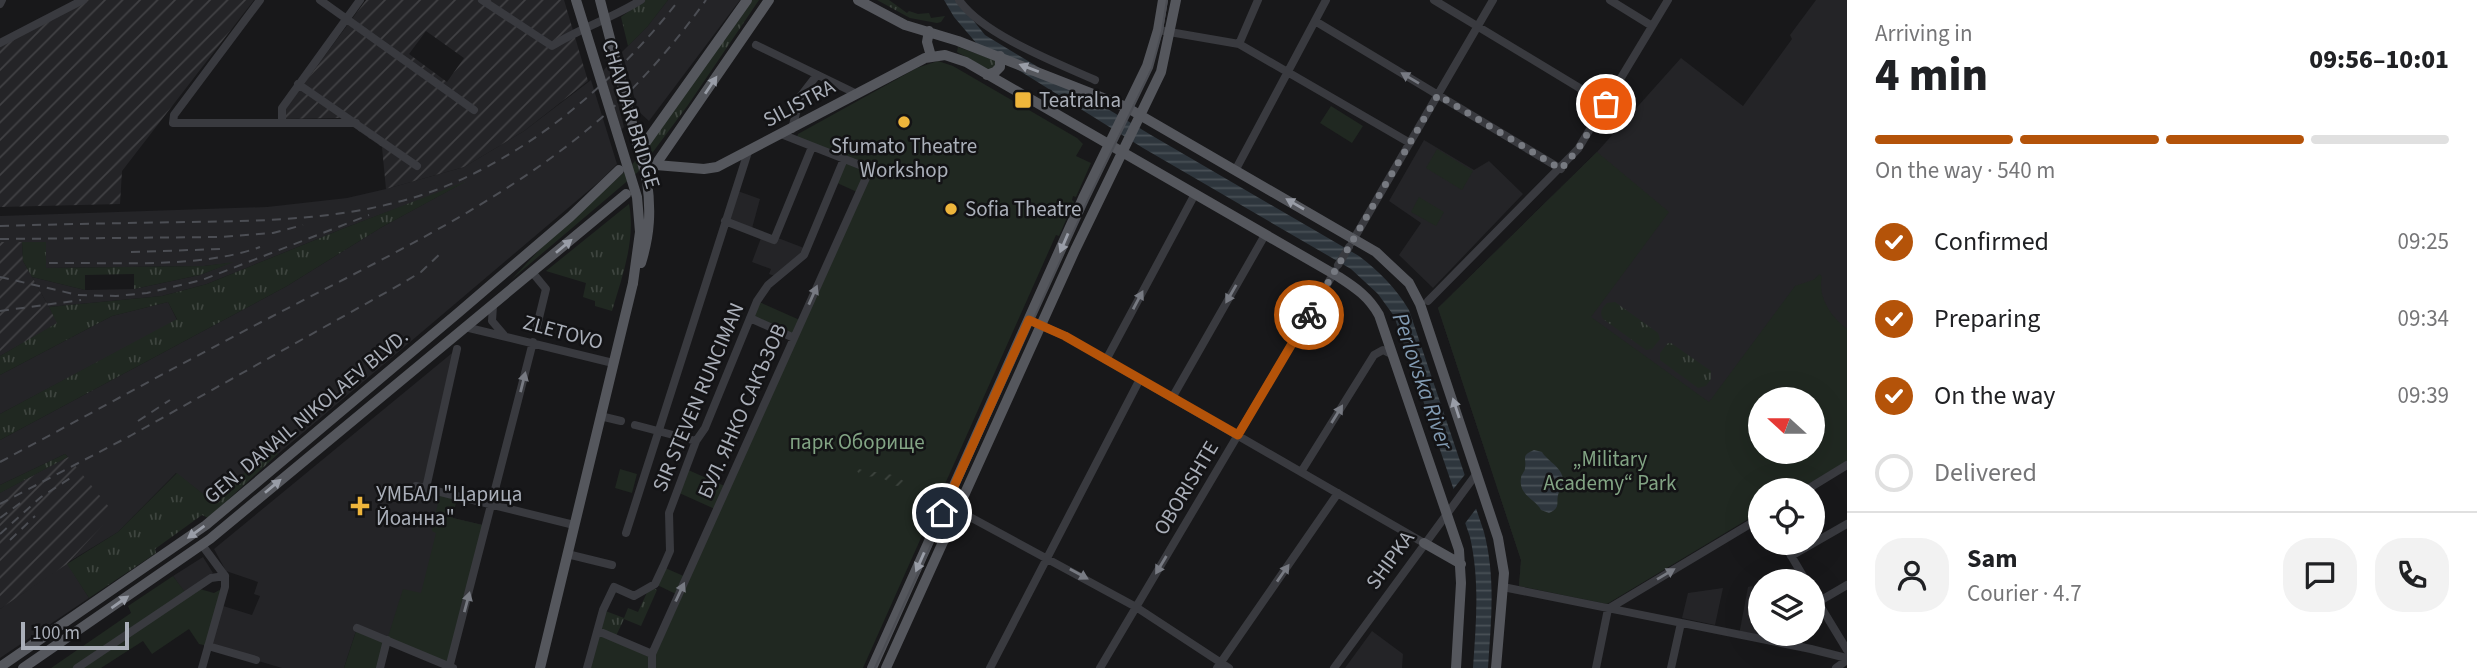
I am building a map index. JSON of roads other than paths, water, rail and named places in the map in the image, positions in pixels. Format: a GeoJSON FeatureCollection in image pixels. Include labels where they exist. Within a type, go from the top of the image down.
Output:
{"type":"FeatureCollection","features":[{"type":"Feature","properties":{"kind":"main road","name":"CHAVDAR BRIDGE"},"geometry":{"type":"LineString","coordinates":[[576,0],[637,197],[640,232],[634,283]]}},
{"type":"Feature","properties":{"kind":"main road","name":"CHAVDAR BRIDGE"},"geometry":{"type":"LineString","coordinates":[[540,668],[613,363],[647,243],[651,206],[647,181],[600,0]]}},
{"type":"Feature","properties":{"kind":"main road"},"geometry":{"type":"LineString","coordinates":[[646,142],[747,0]]}},
{"type":"Feature","properties":{"kind":"main road"},"geometry":{"type":"LineString","coordinates":[[682,168],[671,156],[672,141],[769,0]]}},
{"type":"Feature","properties":{"kind":"main road"},"geometry":{"type":"LineString","coordinates":[[858,0],[889,18],[1000,56],[1126,107],[1236,169],[1396,269],[1409,283],[1420,304],[1503,558],[1496,668]]}},
{"type":"Feature","properties":{"kind":"main road"},"geometry":{"type":"LineString","coordinates":[[872,668],[1108,144],[1147,66],[1163,0]]}},
{"type":"Feature","properties":{"kind":"main road"},"geometry":{"type":"LineString","coordinates":[[886,668],[1041,325],[1161,72],[1176,0]]}},
{"type":"Feature","properties":{"kind":"main road"},"geometry":{"type":"LineString","coordinates":[[929,31],[927,42],[931,56],[955,57],[1265,235],[1335,269],[1373,304],[1381,320],[1459,550],[1461,564],[1456,668]]}},
{"type":"Feature","properties":{"kind":"main road","name":"SILISTRA"},"geometry":{"type":"LineString","coordinates":[[672,141],[654,166],[717,167],[931,56]]}},
{"type":"Feature","properties":{"kind":"main road"},"geometry":{"type":"LineString","coordinates":[[987,75],[1000,67],[1000,56]]}},
{"type":"Feature","properties":{"kind":"main road","name":"GEN. DANAIL NIKOLAEV BLVD."},"geometry":{"type":"LineString","coordinates":[[0,667],[201,529],[455,316],[570,217],[619,170]]}},
{"type":"Feature","properties":{"kind":"main road","name":"GEN. DANAIL NIKOLAEV BLVD."},"geometry":{"type":"LineString","coordinates":[[23,668],[202,545],[626,194]]}},
{"type":"Feature","properties":{"kind":"main road"},"geometry":{"type":"LineString","coordinates":[[455,316],[466,327],[478,296]]}},
{"type":"Feature","properties":{"kind":"main road"},"geometry":{"type":"LineString","coordinates":[[1424,543],[1461,564]]}},
{"type":"Feature","properties":{"kind":"street"},"geometry":{"type":"LineString","coordinates":[[0,43],[83,0]]}},
{"type":"Feature","properties":{"kind":"street"},"geometry":{"type":"LineString","coordinates":[[260,0],[174,115],[173,123],[356,123]]}},
{"type":"Feature","properties":{"kind":"street"},"geometry":{"type":"LineString","coordinates":[[320,0],[474,110]]}},
{"type":"Feature","properties":{"kind":"street"},"geometry":{"type":"LineString","coordinates":[[282,123],[282,108],[360,0]]}},
{"type":"Feature","properties":{"kind":"street"},"geometry":{"type":"LineString","coordinates":[[482,0],[552,46],[630,3],[641,0]]}},
{"type":"Feature","properties":{"kind":"street"},"geometry":{"type":"LineString","coordinates":[[960,0],[973,16],[993,29],[1035,53],[1095,80]]}},
{"type":"Feature","properties":{"kind":"street"},"geometry":{"type":"LineString","coordinates":[[1239,44],[1258,0]]}},
{"type":"Feature","properties":{"kind":"street"},"geometry":{"type":"LineString","coordinates":[[1236,169],[1326,0]]}},
{"type":"Feature","properties":{"kind":"street"},"geometry":{"type":"LineString","coordinates":[[1434,0],[1606,104]]}},
{"type":"Feature","properties":{"kind":"street","name":"OBORISHTE"},"geometry":{"type":"LineString","coordinates":[[1100,668],[1493,0]]}},
{"type":"Feature","properties":{"kind":"street"},"geometry":{"type":"LineString","coordinates":[[1610,0],[1652,26]]}},
{"type":"Feature","properties":{"kind":"street"},"geometry":{"type":"LineString","coordinates":[[1428,301],[1578,149],[1668,0]]}},
{"type":"Feature","properties":{"kind":"street"},"geometry":{"type":"LineString","coordinates":[[1315,21],[1561,169]]}},
{"type":"Feature","properties":{"kind":"street"},"geometry":{"type":"LineString","coordinates":[[1157,30],[1239,44],[1410,143]]}},
{"type":"Feature","properties":{"kind":"street"},"geometry":{"type":"LineString","coordinates":[[756,45],[856,94]]}},
{"type":"Feature","properties":{"kind":"street"},"geometry":{"type":"LineString","coordinates":[[792,129],[800,97],[817,75]]}},
{"type":"Feature","properties":{"kind":"street"},"geometry":{"type":"LineString","coordinates":[[298,84],[418,166]]}},
{"type":"Feature","properties":{"kind":"street"},"geometry":{"type":"LineString","coordinates":[[781,134],[844,159]]}},
{"type":"Feature","properties":{"kind":"street"},"geometry":{"type":"LineString","coordinates":[[724,221],[774,240],[812,147]]}},
{"type":"Feature","properties":{"kind":"street"},"geometry":{"type":"LineString","coordinates":[[626,533],[748,152]]}},
{"type":"Feature","properties":{"kind":"street","name":"БУЛ. ЯНКО САКЪЗОВ"},"geometry":{"type":"LineString","coordinates":[[652,668],[652,654],[870,169],[844,159]]}},
{"type":"Feature","properties":{"kind":"street","name":"SIR STEVEN RUNCIMAN"},"geometry":{"type":"LineString","coordinates":[[587,668],[603,610],[614,587],[634,596],[655,584],[670,551],[669,513],[696,441],[705,428],[750,318],[768,285],[804,255],[844,159]]}},
{"type":"Feature","properties":{"kind":"street"},"geometry":{"type":"LineString","coordinates":[[1106,360],[1195,194]]}},
{"type":"Feature","properties":{"kind":"street"},"geometry":{"type":"LineString","coordinates":[[1172,398],[1265,235]]}},
{"type":"Feature","properties":{"kind":"street"},"geometry":{"type":"LineString","coordinates":[[532,272],[546,289],[536,330]]}},
{"type":"Feature","properties":{"kind":"street","name":"ZLETOVO"},"geometry":{"type":"LineString","coordinates":[[493,305],[492,321],[504,335]]}},
{"type":"Feature","properties":{"kind":"street"},"geometry":{"type":"LineString","coordinates":[[750,318],[794,338]]}},
{"type":"Feature","properties":{"kind":"street"},"geometry":{"type":"LineString","coordinates":[[1029,320],[1140,379],[1424,543]]}},
{"type":"Feature","properties":{"kind":"street","name":"ZLETOVO"},"geometry":{"type":"LineString","coordinates":[[466,327],[613,363]]}},
{"type":"Feature","properties":{"kind":"street"},"geometry":{"type":"LineString","coordinates":[[357,628],[451,667],[533,342]]}},
{"type":"Feature","properties":{"kind":"street"},"geometry":{"type":"LineString","coordinates":[[426,488],[457,349]]}},
{"type":"Feature","properties":{"kind":"street"},"geometry":{"type":"LineString","coordinates":[[1301,472],[1374,355],[1383,350],[1391,354]]}},
{"type":"Feature","properties":{"kind":"street"},"geometry":{"type":"LineString","coordinates":[[990,668],[1140,379]]}},
{"type":"Feature","properties":{"kind":"street"},"geometry":{"type":"LineString","coordinates":[[600,416],[621,421]]}},
{"type":"Feature","properties":{"kind":"street"},"geometry":{"type":"LineString","coordinates":[[635,425],[696,441]]}},
{"type":"Feature","properties":{"kind":"street"},"geometry":{"type":"LineString","coordinates":[[1825,478],[1847,465]]}},
{"type":"Feature","properties":{"kind":"street","name":"SHIPKA"},"geometry":{"type":"LineString","coordinates":[[1334,668],[1477,473]]}},
{"type":"Feature","properties":{"kind":"street"},"geometry":{"type":"LineString","coordinates":[[416,486],[574,525]]}},
{"type":"Feature","properties":{"kind":"street"},"geometry":{"type":"LineString","coordinates":[[1219,665],[1338,493]]}},
{"type":"Feature","properties":{"kind":"street"},"geometry":{"type":"LineString","coordinates":[[946,504],[1136,607],[1219,665],[1229,668]]}},
{"type":"Feature","properties":{"kind":"street"},"geometry":{"type":"LineString","coordinates":[[1799,569],[1791,556],[1847,524]]}},
{"type":"Feature","properties":{"kind":"street"},"geometry":{"type":"LineString","coordinates":[[1596,668],[1608,609],[1748,525]]}},
{"type":"Feature","properties":{"kind":"street"},"geometry":{"type":"LineString","coordinates":[[202,545],[225,576],[225,587],[202,668]]}},
{"type":"Feature","properties":{"kind":"street"},"geometry":{"type":"LineString","coordinates":[[567,554],[612,565]]}},
{"type":"Feature","properties":{"kind":"street"},"geometry":{"type":"LineString","coordinates":[[77,668],[211,578],[225,576]]}},
{"type":"Feature","properties":{"kind":"street"},"geometry":{"type":"LineString","coordinates":[[1825,598],[1847,585]]}},
{"type":"Feature","properties":{"kind":"street"},"geometry":{"type":"LineString","coordinates":[[1503,587],[1811,649],[1847,659]]}},
{"type":"Feature","properties":{"kind":"street"},"geometry":{"type":"LineString","coordinates":[[1825,614],[1847,650]]}},
{"type":"Feature","properties":{"kind":"street"},"geometry":{"type":"LineString","coordinates":[[1671,668],[1681,623]]}},
{"type":"Feature","properties":{"kind":"street"},"geometry":{"type":"LineString","coordinates":[[598,631],[652,654]]}},
{"type":"Feature","properties":{"kind":"street"},"geometry":{"type":"LineString","coordinates":[[380,668],[387,640]]}},
{"type":"Feature","properties":{"kind":"street"},"geometry":{"type":"LineString","coordinates":[[208,646],[256,660]]}},
{"type":"Feature","properties":{"kind":"street"},"geometry":{"type":"LineString","coordinates":[[1836,668],[1847,659]]}},
{"type":"Feature","properties":{"kind":"water","name":"Perlovska River"},"geometry":{"type":"Polygon","coordinates":[[[944,0],[957,0],[985,35],[1359,256],[1393,287],[1409,310],[1484,532],[1491,583],[1488,668],[1473,668],[1476,586],[1470,537],[1394,316],[1378,294],[1351,269],[1143,148],[977,44],[954,17],[944,0]]]}},
{"type":"Feature","properties":{"kind":"water"},"geometry":{"type":"Polygon","coordinates":[[[1534,450],[1542,452],[1563,478],[1557,507],[1549,513],[1541,510],[1522,489],[1521,477],[1526,456],[1534,450]]]}},
{"type":"Feature","properties":{"kind":"tram line"},"geometry":{"type":"LineString","coordinates":[[875,668],[1088,200],[1152,68],[1167,0]]}},
{"type":"Feature","properties":{"kind":"railway"},"geometry":{"type":"LineString","coordinates":[[0,226],[284,219],[346,213],[406,200],[472,175],[539,135],[600,86],[628,59],[679,0]]}},
{"type":"Feature","properties":{"kind":"railway"},"geometry":{"type":"LineString","coordinates":[[0,462],[437,230],[518,180],[557,154],[624,97],[667,50],[706,0]]}},
{"type":"Feature","properties":{"kind":"railway"},"geometry":{"type":"LineString","coordinates":[[0,277],[78,295],[116,296],[147,293],[202,280],[369,215]]}},
{"type":"Feature","properties":{"kind":"railway"},"geometry":{"type":"LineString","coordinates":[[0,239],[220,237],[273,233],[303,225]]}},
{"type":"Feature","properties":{"kind":"railway"},"geometry":{"type":"LineString","coordinates":[[49,263],[211,259],[260,247]]}},
{"type":"Feature","properties":{"kind":"railway"},"geometry":{"type":"LineString","coordinates":[[131,252],[222,249]]}},
{"type":"Feature","properties":{"kind":"railway"},"geometry":{"type":"LineString","coordinates":[[0,504],[130,436],[401,284],[421,272],[443,251]]}},
{"type":"Feature","properties":{"kind":"railway"},"geometry":{"type":"LineString","coordinates":[[0,311],[81,300]]}},
{"type":"Feature","properties":{"kind":"railway"},"geometry":{"type":"LineString","coordinates":[[138,421],[170,400]]}},
{"type":"Feature","properties":{"kind":"railway"},"geometry":{"type":"LineString","coordinates":[[0,534],[41,497],[75,475]]}},
{"type":"Feature","properties":{"kind":"railway"},"geometry":{"type":"LineString","coordinates":[[0,518],[23,501]]}},
{"type":"Feature","properties":{"kind":"railway"},"geometry":{"type":"LineString","coordinates":[[10,540],[35,516]]}},
{"type":"Feature","properties":{"kind":"place","name":"Teatralna"},"geometry":{"type":"Point","coordinates":[1023,100]}},
{"type":"Feature","properties":{"kind":"place","name":"Sfumato Theatre Workshop"},"geometry":{"type":"Point","coordinates":[904,122]}},
{"type":"Feature","properties":{"kind":"place","name":"Sofia Theatre"},"geometry":{"type":"Point","coordinates":[951,209]}},
{"type":"Feature","properties":{"kind":"place","name":"УМБАЛ \"Царица Йоанна\""},"geometry":{"type":"Point","coordinates":[360,506]}},
{"type":"Feature","properties":{"kind":"park label","name":"парк Оборище"},"geometry":{"type":"Point","coordinates":[857,442]}},
{"type":"Feature","properties":{"kind":"park label","name":"„Military Academy“ Park"},"geometry":{"type":"Point","coordinates":[1610,471]}}]}
